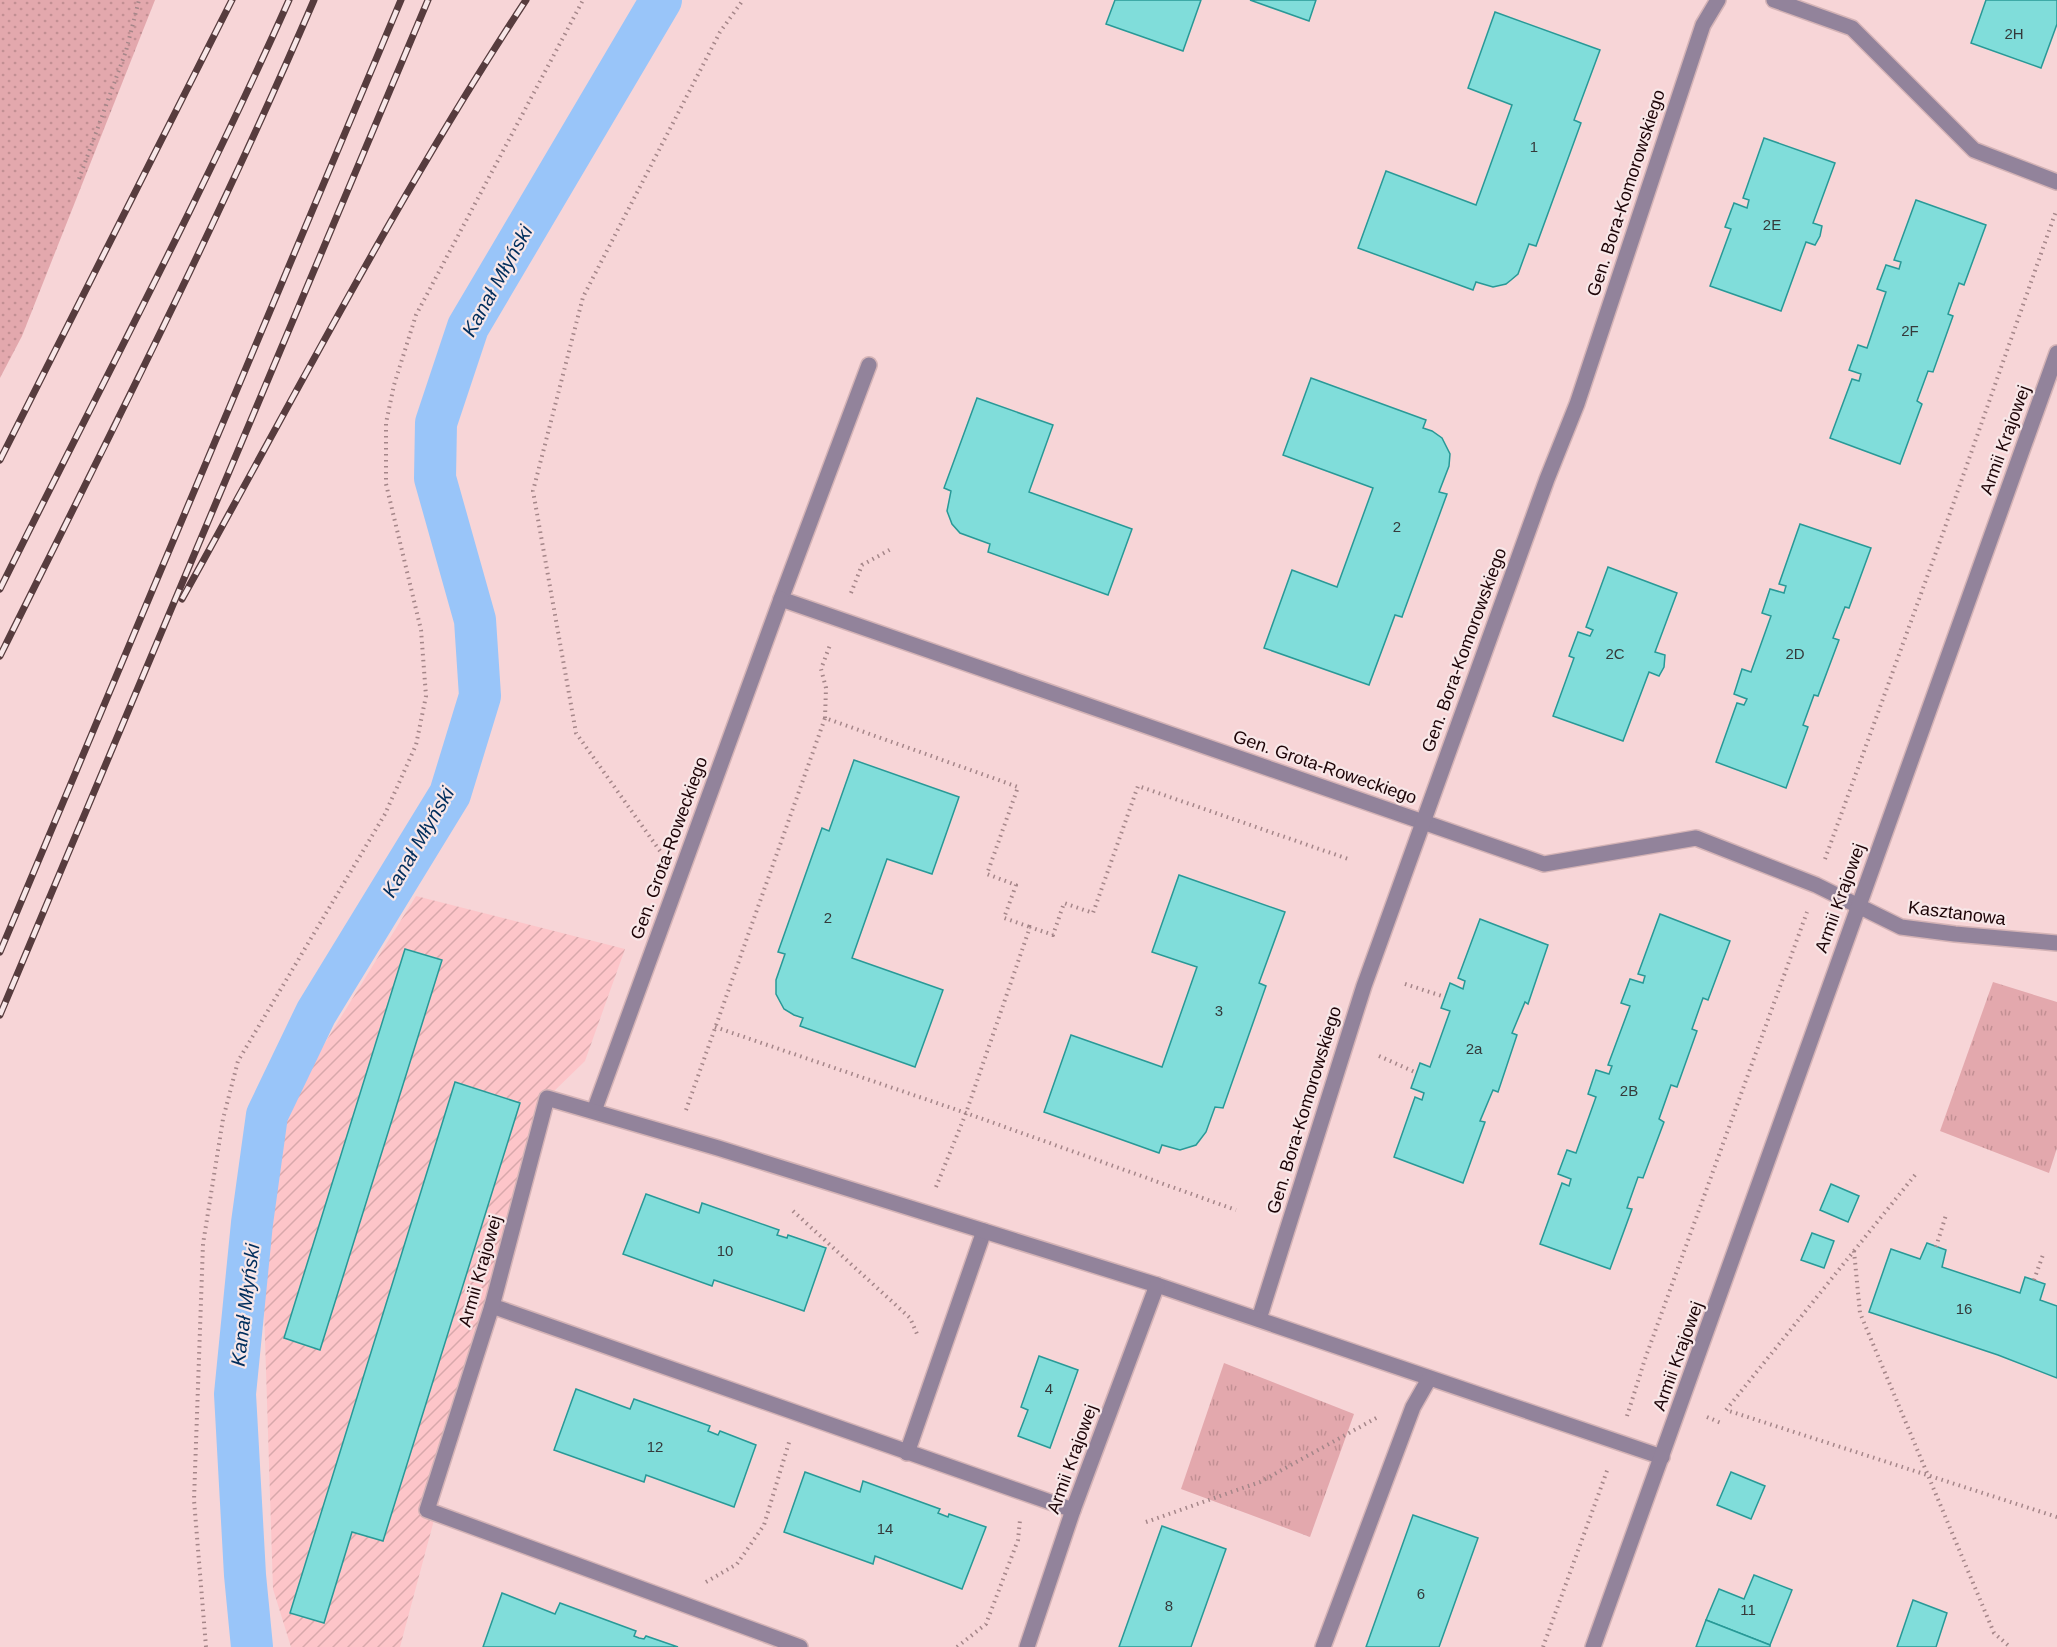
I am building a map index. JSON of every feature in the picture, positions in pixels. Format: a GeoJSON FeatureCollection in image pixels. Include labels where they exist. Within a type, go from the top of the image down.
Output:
{"type":"FeatureCollection","features":[{"type":"Feature","properties":{"kind":"street","name":"Gen. Bora-Komorowskiego"},"geometry":{"type":"LineString","coordinates":[[1259,1319],[1364,986],[1547,479],[1577,404],[1703,25],[1718,0]]}},
{"type":"Feature","properties":{"kind":"street"},"geometry":{"type":"LineString","coordinates":[[1774,0],[1852,28],[1974,150],[2057,182]]}},
{"type":"Feature","properties":{"kind":"street","name":"Armii Krajowej"},"geometry":{"type":"LineString","coordinates":[[1593,1647],[2057,352]]}},
{"type":"Feature","properties":{"kind":"street","name":"Gen. Grota-Roweckiego"},"geometry":{"type":"LineString","coordinates":[[594,1111],[869,365]]}},
{"type":"Feature","properties":{"kind":"street","name":"Gen. Grota-Roweckiego"},"geometry":{"type":"LineString","coordinates":[[781,599],[1544,864],[1696,838],[1816,885],[1857,907]]}},
{"type":"Feature","properties":{"kind":"street","name":"Kasztanowa"},"geometry":{"type":"LineString","coordinates":[[1857,907],[1900,927],[2057,943]]}},
{"type":"Feature","properties":{"kind":"street","name":"Armii Krajowej"},"geometry":{"type":"LineString","coordinates":[[800,1647],[427,1510],[492,1306],[547,1098],[677,1136],[1157,1286],[1662,1457]]}},
{"type":"Feature","properties":{"kind":"street"},"geometry":{"type":"LineString","coordinates":[[907,1453],[984,1231]]}},
{"type":"Feature","properties":{"kind":"street","name":"Armii Krajowej"},"geometry":{"type":"LineString","coordinates":[[1027,1647],[1073,1510],[1157,1286]]}},
{"type":"Feature","properties":{"kind":"street"},"geometry":{"type":"LineString","coordinates":[[492,1306],[1073,1510]]}},
{"type":"Feature","properties":{"kind":"street"},"geometry":{"type":"LineString","coordinates":[[1323,1647],[1413,1407],[1429,1379]]}},
{"type":"Feature","properties":{"kind":"path"},"geometry":{"type":"LineString","coordinates":[[79,178],[126,51],[139,0]]}},
{"type":"Feature","properties":{"kind":"path"},"geometry":{"type":"LineString","coordinates":[[206,1647],[194,1488],[203,1244],[223,1119],[238,1061],[385,814],[416,745],[426,696],[421,630],[386,484],[388,413],[416,315],[583,0]]}},
{"type":"Feature","properties":{"kind":"path"},"geometry":{"type":"LineString","coordinates":[[679,878],[576,733],[533,491],[583,297],[720,32],[743,0]]}},
{"type":"Feature","properties":{"kind":"path"},"geometry":{"type":"LineString","coordinates":[[1543,1647],[1943,533],[2057,207]]}},
{"type":"Feature","properties":{"kind":"path"},"geometry":{"type":"LineString","coordinates":[[856,581],[862,565],[893,548]]}},
{"type":"Feature","properties":{"kind":"path"},"geometry":{"type":"LineString","coordinates":[[677,1136],[825,718],[826,688],[821,669]]}},
{"type":"Feature","properties":{"kind":"path"},"geometry":{"type":"LineString","coordinates":[[825,718],[1018,787],[987,874],[1016,885],[1004,918],[1053,935],[1064,903],[1093,913],[1138,786],[1351,860]]}},
{"type":"Feature","properties":{"kind":"path"},"geometry":{"type":"LineString","coordinates":[[926,1213],[966,1113],[1030,927]]}},
{"type":"Feature","properties":{"kind":"path"},"geometry":{"type":"LineString","coordinates":[[1405,984],[1445,997]]}},
{"type":"Feature","properties":{"kind":"path"},"geometry":{"type":"LineString","coordinates":[[715,1027],[966,1113],[1236,1210]]}},
{"type":"Feature","properties":{"kind":"path"},"geometry":{"type":"LineString","coordinates":[[1379,1056],[1417,1073]]}},
{"type":"Feature","properties":{"kind":"path"},"geometry":{"type":"LineString","coordinates":[[1915,1175],[1726,1410],[2057,1517]]}},
{"type":"Feature","properties":{"kind":"path"},"geometry":{"type":"LineString","coordinates":[[793,1210],[910,1317],[935,1372]]}},
{"type":"Feature","properties":{"kind":"path"},"geometry":{"type":"LineString","coordinates":[[1936,1247],[1946,1215]]}},
{"type":"Feature","properties":{"kind":"path"},"geometry":{"type":"LineString","coordinates":[[1854,1251],[1860,1313],[1994,1633],[2010,1647]]}},
{"type":"Feature","properties":{"kind":"path"},"geometry":{"type":"LineString","coordinates":[[2034,1280],[2044,1252]]}},
{"type":"Feature","properties":{"kind":"path"},"geometry":{"type":"LineString","coordinates":[[1146,1522],[1260,1482],[1377,1418],[1413,1407]]}},
{"type":"Feature","properties":{"kind":"path"},"geometry":{"type":"LineString","coordinates":[[1707,1418],[1721,1423]]}},
{"type":"Feature","properties":{"kind":"path"},"geometry":{"type":"LineString","coordinates":[[674,1601],[737,1564],[751,1546],[764,1525],[793,1430]]}},
{"type":"Feature","properties":{"kind":"path"},"geometry":{"type":"LineString","coordinates":[[957,1647],[986,1624],[1018,1540],[1022,1510]]}},
{"type":"Feature","properties":{"kind":"shaded area"},"geometry":{"type":"Polygon","coordinates":[[[416,896],[625,949],[585,1061],[547,1098],[400,1647],[291,1647],[273,1589],[261,1214],[292,1096],[416,896]]]}},
{"type":"Feature","properties":{"kind":"green space"},"geometry":{"type":"Polygon","coordinates":[[[0,0],[155,0],[22,336],[0,378],[0,0]]]}},
{"type":"Feature","properties":{"kind":"green space"},"geometry":{"type":"Polygon","coordinates":[[[1993,982],[2057,1002],[2057,1148],[2049,1173],[1940,1131],[1993,982]]]}},
{"type":"Feature","properties":{"kind":"green space"},"geometry":{"type":"Polygon","coordinates":[[[1224,1363],[1354,1414],[1310,1537],[1181,1489],[1224,1363]]]}},
{"type":"Feature","properties":{"kind":"building"},"geometry":{"type":"Polygon","coordinates":[[[1115,0],[1201,0],[1183,51],[1106,24],[1115,0]]]}},
{"type":"Feature","properties":{"kind":"building"},"geometry":{"type":"Polygon","coordinates":[[[1250,0],[1316,0],[1309,21],[1250,0]]]}},
{"type":"Feature","properties":{"kind":"building"},"geometry":{"type":"Polygon","coordinates":[[[1986,0],[2057,0],[2057,24],[2041,68],[1971,43],[1986,0]]]}},
{"type":"Feature","properties":{"kind":"building"},"geometry":{"type":"Polygon","coordinates":[[[1495,12],[1600,50],[1574,120],[1581,123],[1536,246],[1529,244],[1518,274],[1506,284],[1493,287],[1476,282],[1473,290],[1358,248],[1386,171],[1476,205],[1512,105],[1468,88],[1495,12]]]}},
{"type":"Feature","properties":{"kind":"building"},"geometry":{"type":"Polygon","coordinates":[[[1764,138],[1835,163],[1813,223],[1822,226],[1820,236],[1815,245],[1806,242],[1781,311],[1710,286],[1731,229],[1725,227],[1734,203],[1747,208],[1749,200],[1743,198],[1764,138]]]}},
{"type":"Feature","properties":{"kind":"building"},"geometry":{"type":"Polygon","coordinates":[[[1916,200],[1986,225],[1964,285],[1959,283],[1948,314],[1953,316],[1933,372],[1928,371],[1917,401],[1922,404],[1900,464],[1830,438],[1852,379],[1859,381],[1861,374],[1849,370],[1858,345],[1867,348],[1886,292],[1877,289],[1886,265],[1899,269],[1901,262],[1894,260],[1916,200]]]}},
{"type":"Feature","properties":{"kind":"building"},"geometry":{"type":"Polygon","coordinates":[[[1311,378],[1426,420],[1423,428],[1442,438],[1450,454],[1449,466],[1439,492],[1447,494],[1402,617],[1395,615],[1369,685],[1264,648],[1292,570],[1337,587],[1373,488],[1283,455],[1311,378]]]}},
{"type":"Feature","properties":{"kind":"building"},"geometry":{"type":"Polygon","coordinates":[[[977,398],[1053,425],[1029,492],[1132,529],[1108,595],[988,552],[990,544],[960,533],[952,524],[947,511],[951,491],[944,488],[977,398]]]}},
{"type":"Feature","properties":{"kind":"building"},"geometry":{"type":"Polygon","coordinates":[[[1800,524],[1871,548],[1849,608],[1845,607],[1833,638],[1839,640],[1818,696],[1814,695],[1803,725],[1808,727],[1786,788],[1716,762],[1737,703],[1744,705],[1747,699],[1734,694],[1742,669],[1751,672],[1771,616],[1762,613],[1770,589],[1784,593],[1786,586],[1779,584],[1800,524]]]}},
{"type":"Feature","properties":{"kind":"building"},"geometry":{"type":"Polygon","coordinates":[[[1608,567],[1677,593],[1655,652],[1665,655],[1664,667],[1659,676],[1649,672],[1623,741],[1553,716],[1574,658],[1569,656],[1578,632],[1590,636],[1593,630],[1586,627],[1608,567]]]}},
{"type":"Feature","properties":{"kind":"building"},"geometry":{"type":"Polygon","coordinates":[[[854,760],[959,797],[932,874],[887,859],[852,958],[943,990],[915,1067],[800,1026],[803,1018],[784,1009],[776,994],[776,980],[785,954],[778,952],[822,828],[829,831],[854,760]]]}},
{"type":"Feature","properties":{"kind":"building"},"geometry":{"type":"Polygon","coordinates":[[[1179,875],[1285,912],[1259,983],[1266,986],[1223,1108],[1215,1107],[1206,1132],[1196,1145],[1180,1150],[1162,1145],[1159,1153],[1044,1112],[1071,1035],[1162,1067],[1197,967],[1152,952],[1179,875]]]}},
{"type":"Feature","properties":{"kind":"building"},"geometry":{"type":"Polygon","coordinates":[[[1660,914],[1730,941],[1708,1000],[1703,998],[1692,1029],[1697,1031],[1677,1087],[1671,1085],[1659,1119],[1664,1122],[1643,1178],[1638,1177],[1627,1208],[1632,1209],[1610,1269],[1540,1244],[1562,1183],[1569,1186],[1571,1179],[1558,1174],[1567,1150],[1576,1153],[1596,1097],[1588,1094],[1596,1070],[1609,1074],[1612,1066],[1608,1065],[1630,1006],[1621,1003],[1630,979],[1643,983],[1645,976],[1638,974],[1660,914]]]}},
{"type":"Feature","properties":{"kind":"building"},"geometry":{"type":"Polygon","coordinates":[[[1480,919],[1548,945],[1528,1004],[1525,1002],[1512,1033],[1517,1035],[1498,1092],[1493,1090],[1480,1121],[1485,1122],[1463,1183],[1394,1157],[1415,1097],[1422,1100],[1424,1093],[1411,1088],[1420,1063],[1430,1067],[1450,1011],[1441,1008],[1450,983],[1463,989],[1465,981],[1458,978],[1480,919]]]}},
{"type":"Feature","properties":{"kind":"building"},"geometry":{"type":"Polygon","coordinates":[[[405,949],[442,960],[320,1350],[284,1338],[405,949]]]}},
{"type":"Feature","properties":{"kind":"building"},"geometry":{"type":"Polygon","coordinates":[[[455,1082],[520,1103],[383,1541],[352,1532],[324,1623],[290,1613],[455,1082]]]}},
{"type":"Feature","properties":{"kind":"building"},"geometry":{"type":"Polygon","coordinates":[[[1831,1184],[1859,1196],[1848,1222],[1820,1210],[1831,1184]]]}},
{"type":"Feature","properties":{"kind":"building"},"geometry":{"type":"Polygon","coordinates":[[[646,1194],[699,1213],[702,1203],[779,1230],[777,1235],[787,1238],[788,1235],[826,1248],[804,1311],[714,1280],[712,1286],[623,1254],[646,1194]]]}},
{"type":"Feature","properties":{"kind":"building"},"geometry":{"type":"Polygon","coordinates":[[[1812,1233],[1834,1241],[1824,1268],[1801,1260],[1812,1233]]]}},
{"type":"Feature","properties":{"kind":"building"},"geometry":{"type":"Polygon","coordinates":[[[1927,1243],[1946,1250],[1942,1267],[2020,1293],[2025,1277],[2045,1284],[2040,1300],[2057,1306],[2057,1378],[1998,1355],[1869,1312],[1891,1249],[1920,1259],[1927,1243]]]}},
{"type":"Feature","properties":{"kind":"building"},"geometry":{"type":"Polygon","coordinates":[[[1039,1356],[1078,1370],[1050,1448],[1018,1436],[1028,1410],[1021,1407],[1039,1356]]]}},
{"type":"Feature","properties":{"kind":"building"},"geometry":{"type":"Polygon","coordinates":[[[576,1389],[630,1409],[634,1399],[710,1426],[708,1431],[718,1435],[720,1431],[756,1445],[734,1507],[646,1475],[644,1482],[554,1450],[576,1389]]]}},
{"type":"Feature","properties":{"kind":"building"},"geometry":{"type":"Polygon","coordinates":[[[805,1472],[860,1492],[863,1481],[940,1509],[938,1513],[948,1517],[949,1514],[986,1527],[962,1589],[875,1556],[873,1564],[784,1532],[805,1472]]]}},
{"type":"Feature","properties":{"kind":"building"},"geometry":{"type":"Polygon","coordinates":[[[1731,1472],[1765,1486],[1751,1519],[1717,1505],[1731,1472]]]}},
{"type":"Feature","properties":{"kind":"building"},"geometry":{"type":"Polygon","coordinates":[[[1413,1515],[1478,1538],[1439,1647],[1366,1647],[1413,1515]]]}},
{"type":"Feature","properties":{"kind":"building"},"geometry":{"type":"Polygon","coordinates":[[[1162,1526],[1226,1549],[1191,1647],[1119,1647],[1162,1526]]]}},
{"type":"Feature","properties":{"kind":"building"},"geometry":{"type":"Polygon","coordinates":[[[1754,1575],[1792,1590],[1770,1645],[1706,1620],[1719,1589],[1744,1599],[1754,1575]]]}},
{"type":"Feature","properties":{"kind":"building"},"geometry":{"type":"Polygon","coordinates":[[[502,1593],[555,1614],[560,1603],[636,1631],[634,1636],[639,1638],[644,1639],[646,1636],[678,1647],[483,1647],[502,1593]]]}},
{"type":"Feature","properties":{"kind":"building"},"geometry":{"type":"Polygon","coordinates":[[[1913,1600],[1947,1613],[1936,1647],[1897,1647],[1913,1600]]]}},
{"type":"Feature","properties":{"kind":"building"},"geometry":{"type":"Polygon","coordinates":[[[1706,1620],[1770,1645],[1770,1647],[1696,1647],[1706,1620]]]}},
{"type":"Feature","properties":{"kind":"waterway","name":"Kanał Młyński"},"geometry":{"type":"LineString","coordinates":[[252,1647],[245,1575],[235,1394],[252,1223],[267,1115],[316,1013],[450,794],[480,696],[475,620],[435,478],[436,423],[468,327],[661,0]]}},
{"type":"Feature","properties":{"kind":"railway"},"geometry":{"type":"LineString","coordinates":[[0,460],[232,0]]}},
{"type":"Feature","properties":{"kind":"railway"},"geometry":{"type":"LineString","coordinates":[[0,589],[184,223],[289,0]]}},
{"type":"Feature","properties":{"kind":"railway"},"geometry":{"type":"LineString","coordinates":[[0,656],[201,248],[314,0]]}},
{"type":"Feature","properties":{"kind":"railway"},"geometry":{"type":"LineString","coordinates":[[0,952],[401,0]]}},
{"type":"Feature","properties":{"kind":"railway"},"geometry":{"type":"LineString","coordinates":[[0,1015],[428,0]]}},
{"type":"Feature","properties":{"kind":"railway"},"geometry":{"type":"LineString","coordinates":[[182,599],[391,221],[479,73],[526,0]]}}]}
